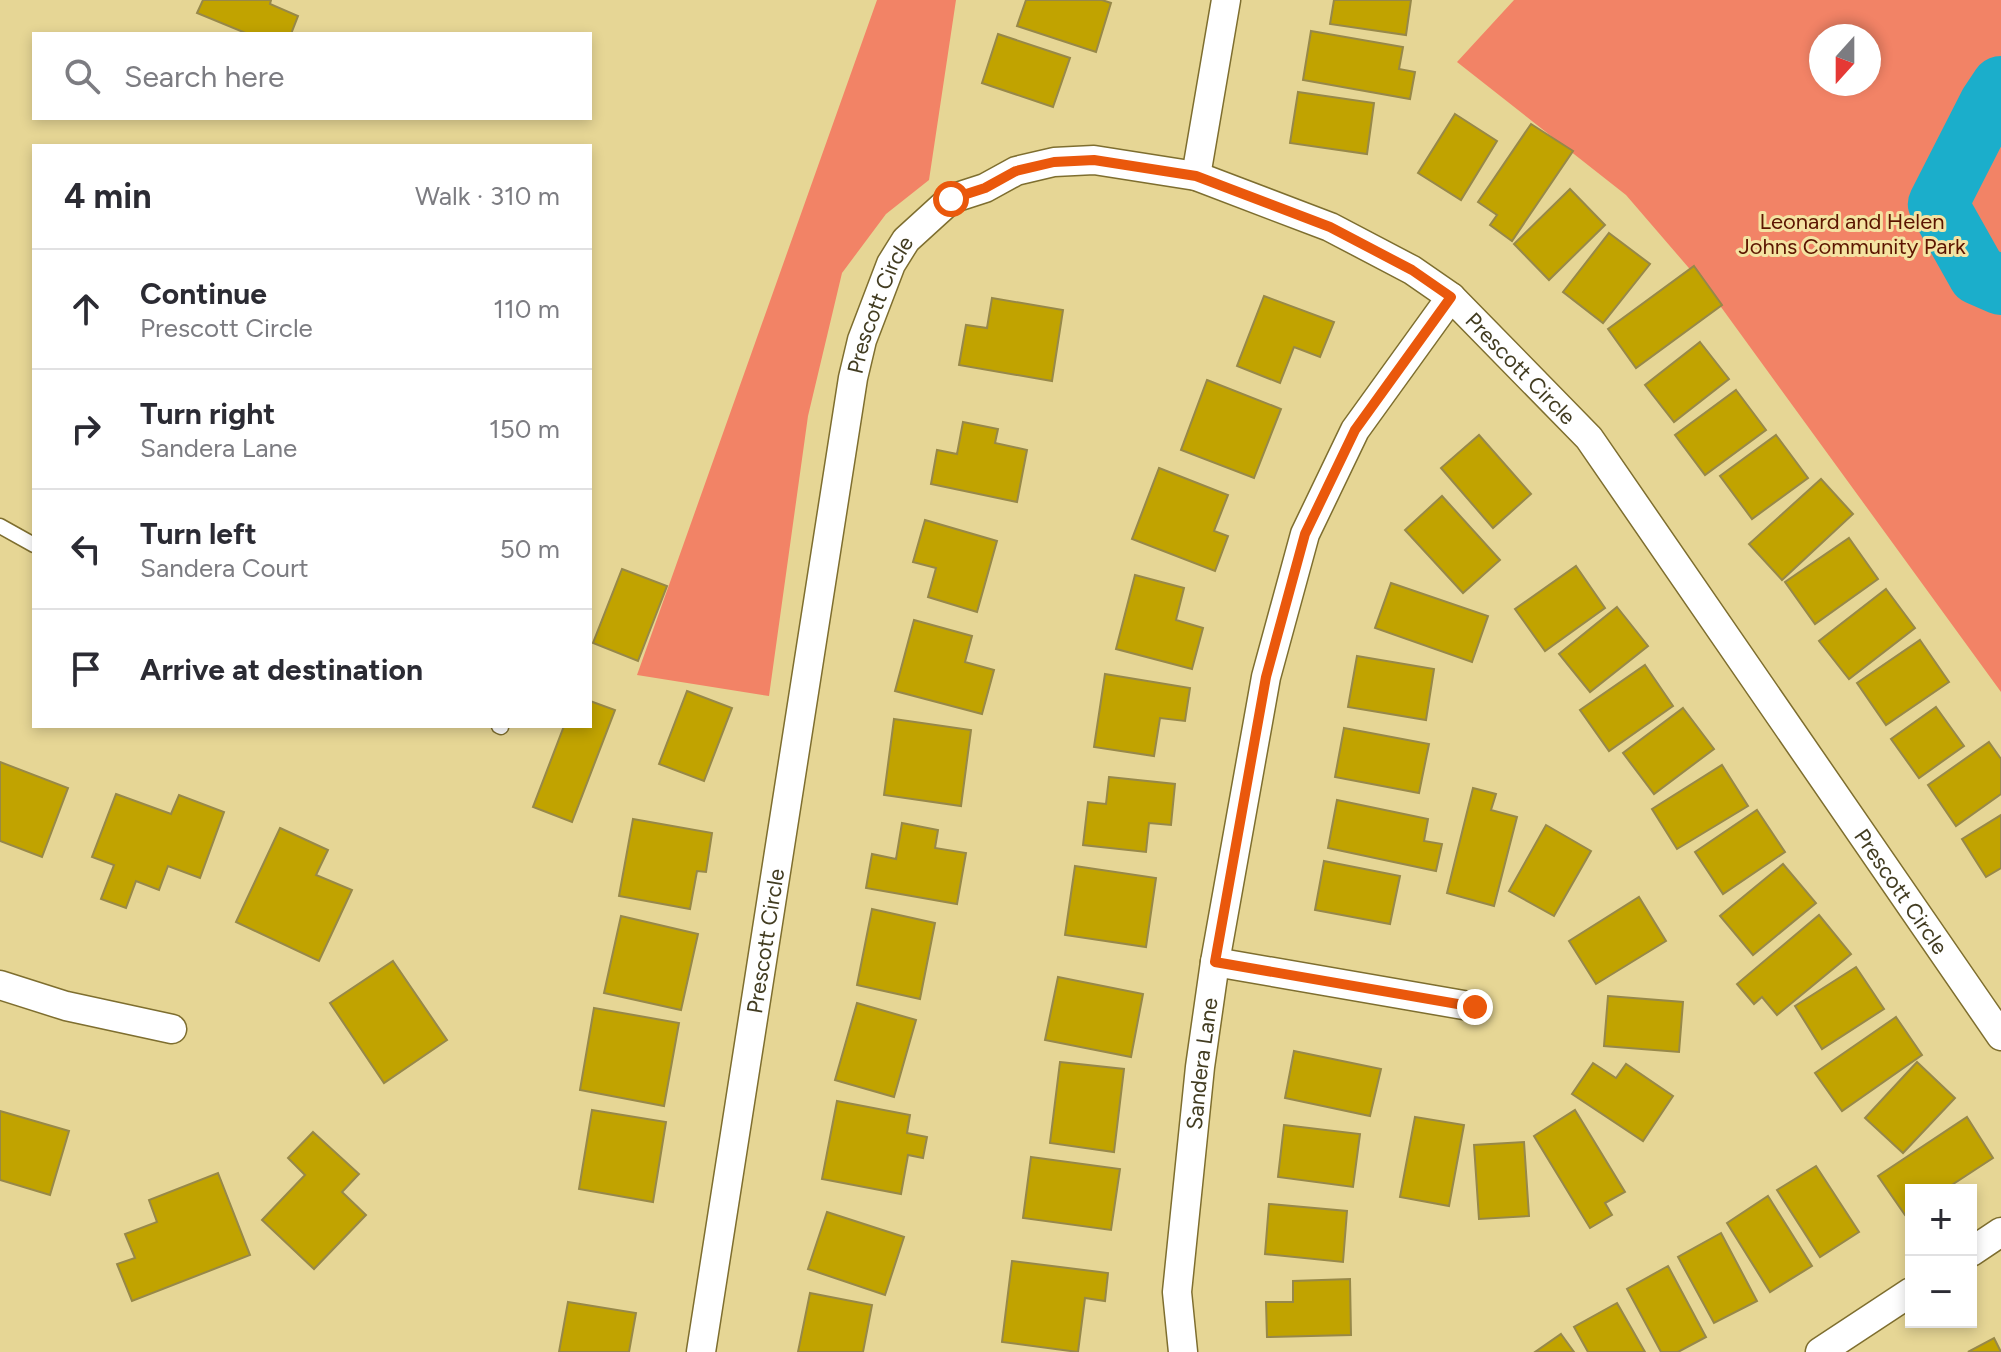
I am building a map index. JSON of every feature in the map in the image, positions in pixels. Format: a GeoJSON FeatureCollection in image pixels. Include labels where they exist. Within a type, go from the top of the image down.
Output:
{"type":"FeatureCollection","features":[{"type":"Feature","properties":{"kind":"street"},"geometry":{"type":"LineString","coordinates":[[1196,176],[1226,0]]}},
{"type":"Feature","properties":{"kind":"street","name":"Prescott Circle"},"geometry":{"type":"LineString","coordinates":[[701,1352],[853,378],[862,340],[891,264],[906,240],[951,199],[985,188],[1016,171],[1054,162],[1094,160],[1196,176],[1330,227],[1412,270],[1451,297],[1589,438],[2001,1036]]}},
{"type":"Feature","properties":{"kind":"street","name":"Sandera Lane"},"geometry":{"type":"LineString","coordinates":[[1183,1352],[1177,1292],[1200,1067],[1215,962],[1266,677],[1305,534],[1355,430],[1451,297]]}},
{"type":"Feature","properties":{"kind":"street"},"geometry":{"type":"LineString","coordinates":[[1215,962],[1475,1007]]}},
{"type":"Feature","properties":{"kind":"street"},"geometry":{"type":"LineString","coordinates":[[0,985],[66,1006],[172,1029]]}},
{"type":"Feature","properties":{"kind":"street"},"geometry":{"type":"LineString","coordinates":[[1977,1248],[2001,1232]]}},
{"type":"Feature","properties":{"kind":"street"},"geometry":{"type":"LineString","coordinates":[[1820,1352],[1905,1296]]}},
{"type":"Feature","properties":{"kind":"lane"},"geometry":{"type":"LineString","coordinates":[[0,526],[32,544]]}},
{"type":"Feature","properties":{"kind":"green space"},"geometry":{"type":"Polygon","coordinates":[[[877,0],[956,0],[929,180],[886,214],[842,273],[808,416],[769,696],[637,675],[877,0]]]}},
{"type":"Feature","properties":{"kind":"green space","name":"Leonard and Helen Johns Community Park"},"geometry":{"type":"Polygon","coordinates":[[[1514,0],[2001,0],[2001,692],[1713,296],[1626,195],[1457,62],[1514,0]]]}},
{"type":"Feature","properties":{"kind":"building"},"geometry":{"type":"Polygon","coordinates":[[[203,0],[271,0],[270,4],[298,16],[292,32],[243,32],[197,13],[203,0]]]}},
{"type":"Feature","properties":{"kind":"building"},"geometry":{"type":"Polygon","coordinates":[[[1026,0],[1102,0],[1111,3],[1096,52],[1017,26],[1026,0]]]}},
{"type":"Feature","properties":{"kind":"building"},"geometry":{"type":"Polygon","coordinates":[[[1334,0],[1411,0],[1406,35],[1330,24],[1334,0]]]}},
{"type":"Feature","properties":{"kind":"building"},"geometry":{"type":"Polygon","coordinates":[[[1311,31],[1403,47],[1399,69],[1415,72],[1410,99],[1303,80],[1311,31]]]}},
{"type":"Feature","properties":{"kind":"building"},"geometry":{"type":"Polygon","coordinates":[[[998,34],[1070,58],[1053,107],[982,83],[998,34]]]}},
{"type":"Feature","properties":{"kind":"building"},"geometry":{"type":"Polygon","coordinates":[[[1298,92],[1374,103],[1367,154],[1290,143],[1298,92]]]}},
{"type":"Feature","properties":{"kind":"building"},"geometry":{"type":"Polygon","coordinates":[[[1455,114],[1497,141],[1461,200],[1418,173],[1455,114]]]}},
{"type":"Feature","properties":{"kind":"building"},"geometry":{"type":"Polygon","coordinates":[[[1531,124],[1573,151],[1512,241],[1490,225],[1497,215],[1478,202],[1531,124]]]}},
{"type":"Feature","properties":{"kind":"building"},"geometry":{"type":"Polygon","coordinates":[[[1570,189],[1605,225],[1549,280],[1514,244],[1570,189]]]}},
{"type":"Feature","properties":{"kind":"building"},"geometry":{"type":"Polygon","coordinates":[[[1609,233],[1650,264],[1603,323],[1563,292],[1609,233]]]}},
{"type":"Feature","properties":{"kind":"building"},"geometry":{"type":"Polygon","coordinates":[[[1694,266],[1722,305],[1636,368],[1608,329],[1694,266]]]}},
{"type":"Feature","properties":{"kind":"building"},"geometry":{"type":"Polygon","coordinates":[[[1264,296],[1334,322],[1320,357],[1294,347],[1280,383],[1237,366],[1264,296]]]}},
{"type":"Feature","properties":{"kind":"building"},"geometry":{"type":"Polygon","coordinates":[[[992,298],[1063,310],[1052,381],[959,365],[966,325],[987,328],[992,298]]]}},
{"type":"Feature","properties":{"kind":"building"},"geometry":{"type":"Polygon","coordinates":[[[1700,342],[1729,379],[1674,422],[1645,385],[1700,342]]]}},
{"type":"Feature","properties":{"kind":"building"},"geometry":{"type":"Polygon","coordinates":[[[1207,380],[1281,409],[1254,478],[1181,450],[1207,380]]]}},
{"type":"Feature","properties":{"kind":"building"},"geometry":{"type":"Polygon","coordinates":[[[1736,390],[1766,430],[1705,475],[1675,435],[1736,390]]]}},
{"type":"Feature","properties":{"kind":"building"},"geometry":{"type":"Polygon","coordinates":[[[963,422],[998,429],[995,443],[1027,450],[1017,502],[931,484],[937,450],[957,454],[963,422]]]}},
{"type":"Feature","properties":{"kind":"building"},"geometry":{"type":"Polygon","coordinates":[[[1479,435],[1531,494],[1493,528],[1441,468],[1479,435]]]}},
{"type":"Feature","properties":{"kind":"building"},"geometry":{"type":"Polygon","coordinates":[[[1776,435],[1808,478],[1752,519],[1720,476],[1776,435]]]}},
{"type":"Feature","properties":{"kind":"building"},"geometry":{"type":"Polygon","coordinates":[[[1159,468],[1228,495],[1214,531],[1228,536],[1215,571],[1132,539],[1159,468]]]}},
{"type":"Feature","properties":{"kind":"building"},"geometry":{"type":"Polygon","coordinates":[[[1821,479],[1853,514],[1782,580],[1749,544],[1821,479]]]}},
{"type":"Feature","properties":{"kind":"building"},"geometry":{"type":"Polygon","coordinates":[[[1442,496],[1500,560],[1463,593],[1405,530],[1442,496]]]}},
{"type":"Feature","properties":{"kind":"building"},"geometry":{"type":"Polygon","coordinates":[[[925,520],[997,541],[977,612],[928,597],[936,568],[913,562],[925,520]]]}},
{"type":"Feature","properties":{"kind":"building"},"geometry":{"type":"Polygon","coordinates":[[[1849,538],[1878,579],[1815,624],[1785,582],[1849,538]]]}},
{"type":"Feature","properties":{"kind":"building"},"geometry":{"type":"Polygon","coordinates":[[[1576,566],[1605,608],[1545,651],[1515,609],[1576,566]]]}},
{"type":"Feature","properties":{"kind":"building"},"geometry":{"type":"Polygon","coordinates":[[[622,569],[667,586],[638,661],[593,643],[622,569]]]}},
{"type":"Feature","properties":{"kind":"building"},"geometry":{"type":"Polygon","coordinates":[[[1135,575],[1184,588],[1176,620],[1203,628],[1192,669],[1116,649],[1135,575]]]}},
{"type":"Feature","properties":{"kind":"building"},"geometry":{"type":"Polygon","coordinates":[[[1391,583],[1488,616],[1472,662],[1375,628],[1391,583]]]}},
{"type":"Feature","properties":{"kind":"building"},"geometry":{"type":"Polygon","coordinates":[[[1886,589],[1915,628],[1849,679],[1819,641],[1886,589]]]}},
{"type":"Feature","properties":{"kind":"building"},"geometry":{"type":"Polygon","coordinates":[[[1617,607],[1648,646],[1590,692],[1559,654],[1617,607]]]}},
{"type":"Feature","properties":{"kind":"building"},"geometry":{"type":"Polygon","coordinates":[[[914,620],[972,636],[965,662],[994,670],[982,714],[895,691],[914,620]]]}},
{"type":"Feature","properties":{"kind":"building"},"geometry":{"type":"Polygon","coordinates":[[[1920,640],[1949,682],[1886,725],[1857,683],[1920,640]]]}},
{"type":"Feature","properties":{"kind":"building"},"geometry":{"type":"Polygon","coordinates":[[[1357,656],[1434,669],[1426,720],[1348,707],[1357,656]]]}},
{"type":"Feature","properties":{"kind":"building"},"geometry":{"type":"Polygon","coordinates":[[[1645,665],[1673,706],[1609,751],[1580,710],[1645,665]]]}},
{"type":"Feature","properties":{"kind":"building"},"geometry":{"type":"Polygon","coordinates":[[[1105,674],[1190,688],[1185,721],[1160,718],[1154,756],[1094,747],[1105,674]]]}},
{"type":"Feature","properties":{"kind":"building"},"geometry":{"type":"Polygon","coordinates":[[[687,691],[732,708],[704,781],[659,764],[687,691]]]}},
{"type":"Feature","properties":{"kind":"building"},"geometry":{"type":"Polygon","coordinates":[[[592,702],[615,710],[572,822],[533,807],[563,728],[592,728],[592,702]]]}},
{"type":"Feature","properties":{"kind":"building"},"geometry":{"type":"Polygon","coordinates":[[[1936,707],[1964,746],[1919,778],[1891,739],[1936,707]]]}},
{"type":"Feature","properties":{"kind":"building"},"geometry":{"type":"Polygon","coordinates":[[[1683,708],[1714,749],[1654,794],[1623,753],[1683,708]]]}},
{"type":"Feature","properties":{"kind":"building"},"geometry":{"type":"Polygon","coordinates":[[[894,719],[971,730],[961,806],[884,795],[894,719]]]}},
{"type":"Feature","properties":{"kind":"building"},"geometry":{"type":"Polygon","coordinates":[[[1344,728],[1429,744],[1419,793],[1335,777],[1344,728]]]}},
{"type":"Feature","properties":{"kind":"building"},"geometry":{"type":"Polygon","coordinates":[[[1989,742],[2001,759],[2001,794],[1956,826],[1928,785],[1989,742]]]}},
{"type":"Feature","properties":{"kind":"building"},"geometry":{"type":"Polygon","coordinates":[[[0,762],[68,788],[42,857],[0,841],[0,762]]]}},
{"type":"Feature","properties":{"kind":"building"},"geometry":{"type":"Polygon","coordinates":[[[1722,765],[1748,806],[1677,849],[1652,809],[1722,765]]]}},
{"type":"Feature","properties":{"kind":"building"},"geometry":{"type":"Polygon","coordinates":[[[1109,777],[1175,784],[1171,825],[1149,823],[1146,852],[1083,845],[1088,802],[1106,804],[1109,777]]]}},
{"type":"Feature","properties":{"kind":"building"},"geometry":{"type":"Polygon","coordinates":[[[1473,788],[1496,794],[1491,810],[1517,817],[1494,906],[1447,893],[1473,788]]]}},
{"type":"Feature","properties":{"kind":"building"},"geometry":{"type":"Polygon","coordinates":[[[116,794],[171,814],[179,795],[224,812],[200,878],[168,866],[159,890],[136,881],[126,908],[101,899],[114,865],[92,857],[116,794]]]}},
{"type":"Feature","properties":{"kind":"building"},"geometry":{"type":"Polygon","coordinates":[[[1337,800],[1428,819],[1424,841],[1442,844],[1436,871],[1328,848],[1337,800]]]}},
{"type":"Feature","properties":{"kind":"building"},"geometry":{"type":"Polygon","coordinates":[[[1757,810],[1785,852],[1723,894],[1695,852],[1757,810]]]}},
{"type":"Feature","properties":{"kind":"building"},"geometry":{"type":"Polygon","coordinates":[[[2001,815],[2001,868],[1986,877],[1962,839],[2001,815]]]}},
{"type":"Feature","properties":{"kind":"building"},"geometry":{"type":"Polygon","coordinates":[[[633,819],[712,833],[706,872],[697,871],[690,909],[619,896],[633,819]]]}},
{"type":"Feature","properties":{"kind":"building"},"geometry":{"type":"Polygon","coordinates":[[[902,823],[938,830],[935,848],[966,853],[957,904],[866,888],[872,854],[896,859],[902,823]]]}},
{"type":"Feature","properties":{"kind":"building"},"geometry":{"type":"Polygon","coordinates":[[[1546,825],[1591,851],[1554,916],[1509,891],[1546,825]]]}},
{"type":"Feature","properties":{"kind":"building"},"geometry":{"type":"Polygon","coordinates":[[[280,828],[328,850],[316,875],[352,890],[319,961],[236,922],[280,828]]]}},
{"type":"Feature","properties":{"kind":"building"},"geometry":{"type":"Polygon","coordinates":[[[1324,861],[1400,876],[1390,924],[1315,910],[1324,861]]]}},
{"type":"Feature","properties":{"kind":"building"},"geometry":{"type":"Polygon","coordinates":[[[1783,864],[1816,903],[1753,955],[1720,916],[1783,864]]]}},
{"type":"Feature","properties":{"kind":"building"},"geometry":{"type":"Polygon","coordinates":[[[1075,866],[1156,878],[1146,947],[1065,935],[1075,866]]]}},
{"type":"Feature","properties":{"kind":"building"},"geometry":{"type":"Polygon","coordinates":[[[1639,897],[1666,941],[1596,984],[1569,941],[1639,897]]]}},
{"type":"Feature","properties":{"kind":"building"},"geometry":{"type":"Polygon","coordinates":[[[872,909],[935,923],[920,999],[857,985],[872,909]]]}},
{"type":"Feature","properties":{"kind":"building"},"geometry":{"type":"Polygon","coordinates":[[[1819,915],[1851,954],[1777,1015],[1762,997],[1754,1004],[1737,984],[1819,915]]]}},
{"type":"Feature","properties":{"kind":"building"},"geometry":{"type":"Polygon","coordinates":[[[621,916],[698,934],[681,1010],[604,993],[621,916]]]}},
{"type":"Feature","properties":{"kind":"building"},"geometry":{"type":"Polygon","coordinates":[[[393,961],[447,1040],[384,1083],[330,1003],[393,961]]]}},
{"type":"Feature","properties":{"kind":"building"},"geometry":{"type":"Polygon","coordinates":[[[1856,967],[1884,1009],[1822,1049],[1795,1006],[1856,967]]]}},
{"type":"Feature","properties":{"kind":"building"},"geometry":{"type":"Polygon","coordinates":[[[1058,977],[1143,994],[1131,1057],[1045,1040],[1058,977]]]}},
{"type":"Feature","properties":{"kind":"building"},"geometry":{"type":"Polygon","coordinates":[[[1608,996],[1683,1002],[1679,1052],[1604,1046],[1608,996]]]}},
{"type":"Feature","properties":{"kind":"building"},"geometry":{"type":"Polygon","coordinates":[[[857,1003],[916,1020],[894,1097],[835,1080],[857,1003]]]}},
{"type":"Feature","properties":{"kind":"building"},"geometry":{"type":"Polygon","coordinates":[[[594,1008],[679,1023],[664,1106],[580,1090],[594,1008]]]}},
{"type":"Feature","properties":{"kind":"building"},"geometry":{"type":"Polygon","coordinates":[[[1896,1017],[1922,1055],[1842,1111],[1815,1073],[1896,1017]]]}},
{"type":"Feature","properties":{"kind":"building"},"geometry":{"type":"Polygon","coordinates":[[[1294,1051],[1381,1069],[1370,1116],[1285,1098],[1294,1051]]]}},
{"type":"Feature","properties":{"kind":"building"},"geometry":{"type":"Polygon","coordinates":[[[1060,1062],[1124,1069],[1114,1152],[1050,1143],[1060,1062]]]}},
{"type":"Feature","properties":{"kind":"building"},"geometry":{"type":"Polygon","coordinates":[[[1917,1062],[1955,1098],[1903,1153],[1865,1118],[1917,1062]]]}},
{"type":"Feature","properties":{"kind":"building"},"geometry":{"type":"Polygon","coordinates":[[[1593,1063],[1616,1078],[1626,1064],[1673,1096],[1643,1141],[1572,1094],[1593,1063]]]}},
{"type":"Feature","properties":{"kind":"building"},"geometry":{"type":"Polygon","coordinates":[[[837,1101],[910,1115],[907,1133],[927,1137],[923,1158],[908,1155],[901,1194],[822,1179],[837,1101]]]}},
{"type":"Feature","properties":{"kind":"building"},"geometry":{"type":"Polygon","coordinates":[[[592,1110],[666,1122],[653,1202],[579,1189],[592,1110]]]}},
{"type":"Feature","properties":{"kind":"building"},"geometry":{"type":"Polygon","coordinates":[[[1575,1110],[1625,1192],[1605,1203],[1612,1215],[1590,1228],[1534,1136],[1575,1110]]]}},
{"type":"Feature","properties":{"kind":"building"},"geometry":{"type":"Polygon","coordinates":[[[0,1111],[69,1131],[50,1195],[0,1180],[0,1111]]]}},
{"type":"Feature","properties":{"kind":"building"},"geometry":{"type":"Polygon","coordinates":[[[1415,1117],[1464,1125],[1449,1206],[1400,1197],[1415,1117]]]}},
{"type":"Feature","properties":{"kind":"building"},"geometry":{"type":"Polygon","coordinates":[[[1967,1117],[1993,1158],[1953,1184],[1905,1184],[1905,1215],[1878,1176],[1967,1117]]]}},
{"type":"Feature","properties":{"kind":"building"},"geometry":{"type":"Polygon","coordinates":[[[1284,1125],[1360,1134],[1353,1187],[1278,1177],[1284,1125]]]}},
{"type":"Feature","properties":{"kind":"building"},"geometry":{"type":"Polygon","coordinates":[[[313,1132],[359,1174],[342,1192],[366,1215],[314,1269],[262,1220],[305,1175],[288,1158],[313,1132]]]}},
{"type":"Feature","properties":{"kind":"building"},"geometry":{"type":"Polygon","coordinates":[[[1524,1142],[1529,1216],[1479,1219],[1474,1145],[1524,1142]]]}},
{"type":"Feature","properties":{"kind":"building"},"geometry":{"type":"Polygon","coordinates":[[[1031,1157],[1120,1169],[1111,1230],[1023,1218],[1031,1157]]]}},
{"type":"Feature","properties":{"kind":"building"},"geometry":{"type":"Polygon","coordinates":[[[1816,1166],[1859,1232],[1820,1257],[1777,1190],[1816,1166]]]}},
{"type":"Feature","properties":{"kind":"building"},"geometry":{"type":"Polygon","coordinates":[[[218,1173],[250,1255],[132,1301],[117,1264],[135,1258],[125,1234],[157,1222],[149,1200],[218,1173]]]}},
{"type":"Feature","properties":{"kind":"building"},"geometry":{"type":"Polygon","coordinates":[[[1768,1196],[1812,1266],[1770,1292],[1727,1223],[1768,1196]]]}},
{"type":"Feature","properties":{"kind":"building"},"geometry":{"type":"Polygon","coordinates":[[[1269,1204],[1347,1211],[1343,1262],[1265,1254],[1269,1204]]]}},
{"type":"Feature","properties":{"kind":"building"},"geometry":{"type":"Polygon","coordinates":[[[827,1212],[904,1237],[885,1295],[808,1269],[827,1212]]]}},
{"type":"Feature","properties":{"kind":"building"},"geometry":{"type":"Polygon","coordinates":[[[1721,1233],[1757,1301],[1714,1323],[1678,1257],[1721,1233]]]}},
{"type":"Feature","properties":{"kind":"building"},"geometry":{"type":"Polygon","coordinates":[[[1012,1261],[1108,1273],[1105,1301],[1085,1298],[1078,1352],[1002,1342],[1012,1261]]]}},
{"type":"Feature","properties":{"kind":"building"},"geometry":{"type":"Polygon","coordinates":[[[1668,1266],[1706,1337],[1678,1352],[1661,1352],[1627,1289],[1668,1266]]]}},
{"type":"Feature","properties":{"kind":"building"},"geometry":{"type":"Polygon","coordinates":[[[1350,1279],[1351,1335],[1267,1337],[1266,1302],[1293,1302],[1293,1281],[1350,1279]]]}},
{"type":"Feature","properties":{"kind":"building"},"geometry":{"type":"Polygon","coordinates":[[[810,1293],[872,1305],[863,1352],[798,1352],[810,1293]]]}},
{"type":"Feature","properties":{"kind":"building"},"geometry":{"type":"Polygon","coordinates":[[[568,1302],[636,1313],[629,1352],[559,1352],[568,1302]]]}},
{"type":"Feature","properties":{"kind":"building"},"geometry":{"type":"Polygon","coordinates":[[[1617,1303],[1645,1352],[1588,1352],[1574,1327],[1617,1303]]]}},
{"type":"Feature","properties":{"kind":"building"},"geometry":{"type":"Polygon","coordinates":[[[1561,1334],[1574,1352],[1535,1352],[1561,1334]]]}},
{"type":"Feature","properties":{"kind":"building"},"geometry":{"type":"Polygon","coordinates":[[[1994,1338],[2001,1352],[1968,1352],[1994,1338]]]}},
{"type":"Feature","properties":{"kind":"waterway"},"geometry":{"type":"LineString","coordinates":[[2001,86],[1938,204],[1978,275],[2001,285]]}},
{"type":"Feature","properties":{"kind":"route"},"geometry":{"type":"LineString","coordinates":[[951,199],[985,188],[1016,171],[1054,162],[1094,160],[1196,176],[1330,227],[1412,270],[1451,297],[1355,430],[1305,534],[1266,677],[1215,962],[1475,1007]]}}]}
